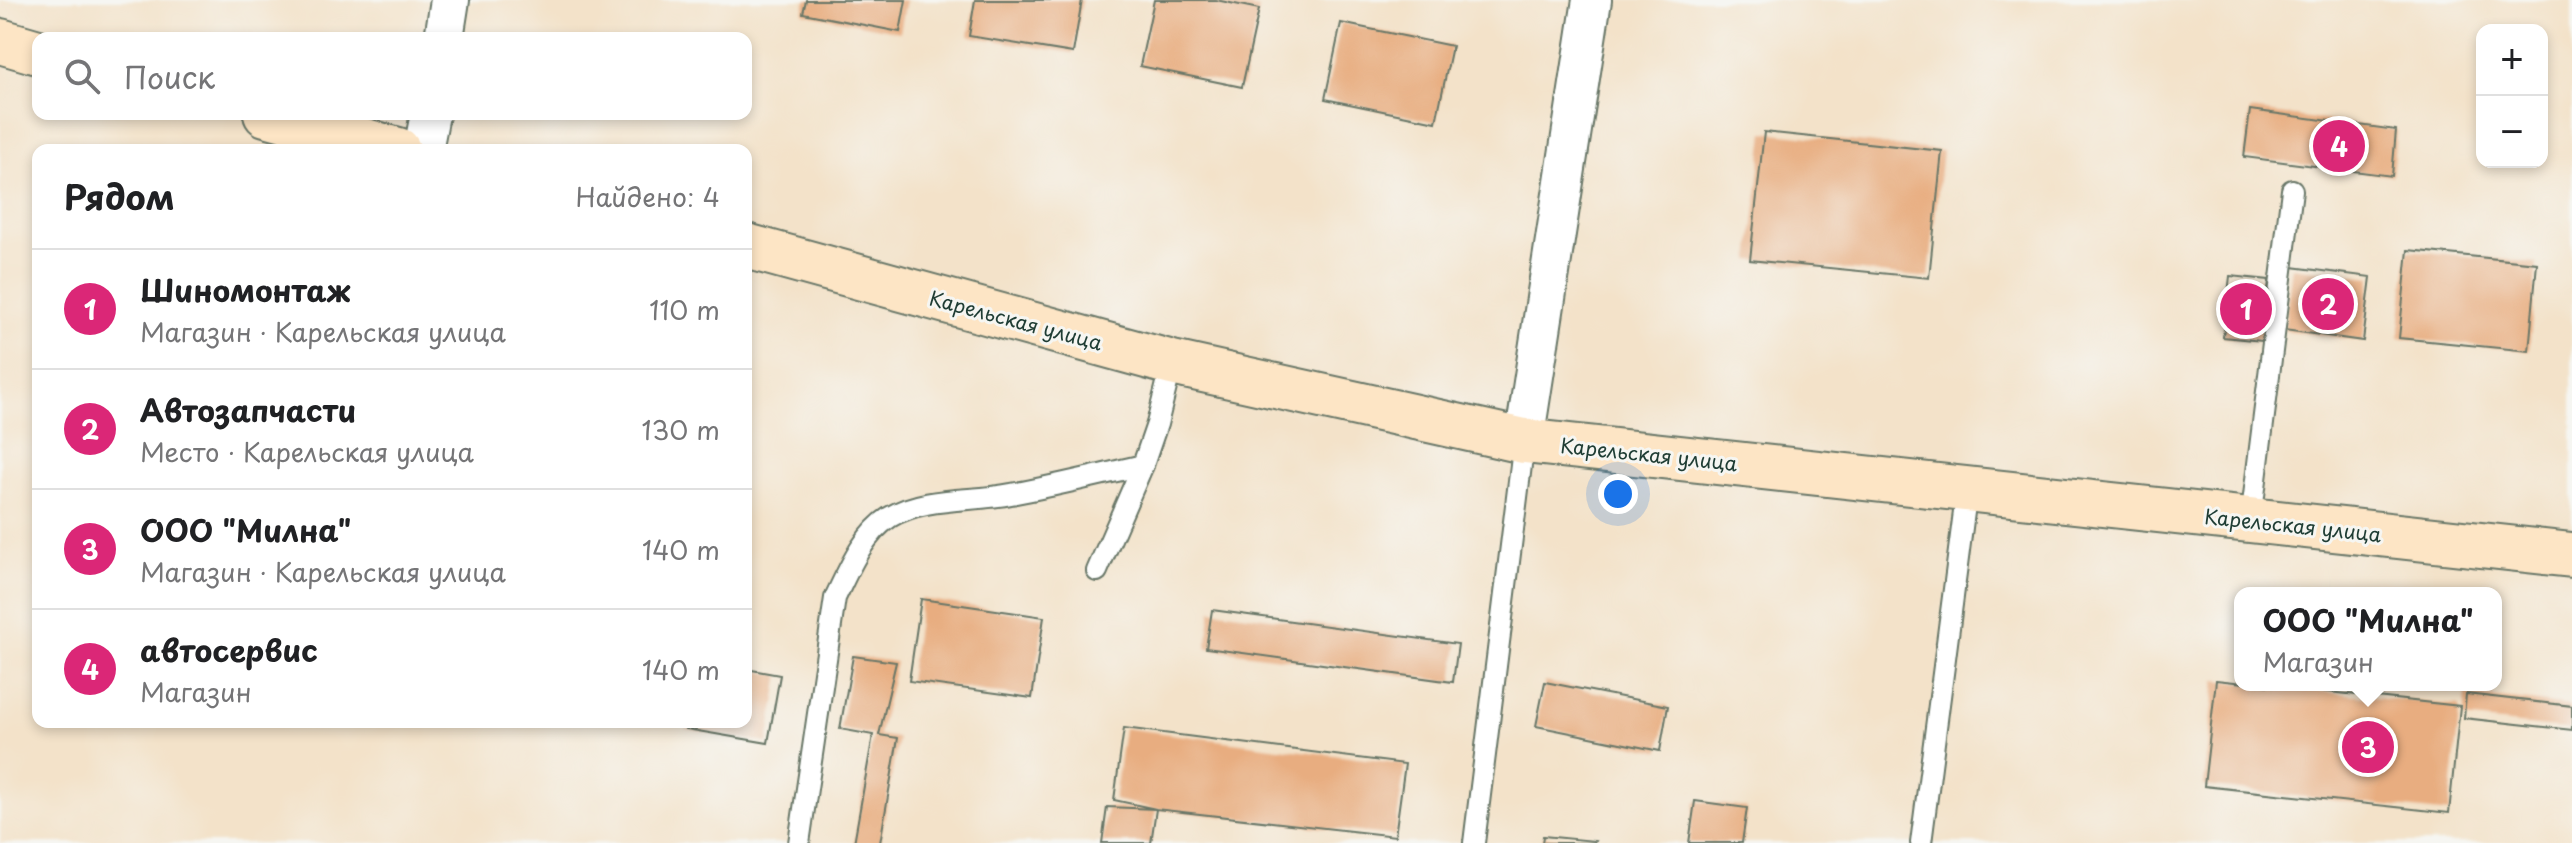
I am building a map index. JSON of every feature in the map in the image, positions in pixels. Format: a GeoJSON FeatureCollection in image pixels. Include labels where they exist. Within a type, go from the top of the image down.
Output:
{"type":"FeatureCollection","features":[{"type":"Feature","properties":{"kind":"main road"},"geometry":{"type":"LineString","coordinates":[[0,41],[32,50]]}},
{"type":"Feature","properties":{"kind":"main road"},"geometry":{"type":"LineString","coordinates":[[288,120],[376,144]]}},
{"type":"Feature","properties":{"kind":"main road","name":"Карельская улица"},"geometry":{"type":"LineString","coordinates":[[752,248],[1172,363],[1524,441],[2572,555]]}},
{"type":"Feature","properties":{"kind":"street"},"geometry":{"type":"LineString","coordinates":[[445,32],[450,0]]}},
{"type":"Feature","properties":{"kind":"street"},"geometry":{"type":"LineString","coordinates":[[1524,441],[1592,0]]}},
{"type":"Feature","properties":{"kind":"street"},"geometry":{"type":"LineString","coordinates":[[424,144],[429,120]]}},
{"type":"Feature","properties":{"kind":"lane"},"geometry":{"type":"LineString","coordinates":[[2251,520],[2292,190]]}},
{"type":"Feature","properties":{"kind":"lane"},"geometry":{"type":"LineString","coordinates":[[1097,571],[1143,465],[1172,363]]}},
{"type":"Feature","properties":{"kind":"lane"},"geometry":{"type":"LineString","coordinates":[[1474,843],[1524,441]]}},
{"type":"Feature","properties":{"kind":"lane"},"geometry":{"type":"LineString","coordinates":[[799,843],[835,598],[868,539],[890,517],[928,503],[1009,495],[1143,465]]}},
{"type":"Feature","properties":{"kind":"lane"},"geometry":{"type":"LineString","coordinates":[[1921,843],[1967,489]]}},
{"type":"Feature","properties":{"kind":"building"},"geometry":{"type":"Polygon","coordinates":[[[806,0],[906,0],[900,32],[803,13],[806,0]]]}},
{"type":"Feature","properties":{"kind":"building"},"geometry":{"type":"Polygon","coordinates":[[[975,0],[1082,0],[1073,53],[969,36],[975,0]]]}},
{"type":"Feature","properties":{"kind":"building"},"geometry":{"type":"Polygon","coordinates":[[[1154,0],[1216,0],[1259,9],[1242,87],[1140,66],[1154,0]]]}},
{"type":"Feature","properties":{"kind":"building"},"geometry":{"type":"Polygon","coordinates":[[[1341,23],[1452,46],[1436,122],[1325,99],[1341,23]]]}},
{"type":"Feature","properties":{"kind":"building"},"geometry":{"type":"Polygon","coordinates":[[[2250,110],[2396,130],[2392,176],[2244,157],[2250,110]]]}},
{"type":"Feature","properties":{"kind":"building"},"geometry":{"type":"Polygon","coordinates":[[[1764,132],[1942,151],[1929,278],[1750,260],[1764,132]]]}},
{"type":"Feature","properties":{"kind":"building"},"geometry":{"type":"Polygon","coordinates":[[[2408,250],[2537,263],[2529,351],[2399,338],[2408,250]]]}},
{"type":"Feature","properties":{"kind":"building"},"geometry":{"type":"Polygon","coordinates":[[[2292,267],[2371,277],[2363,341],[2284,330],[2292,267]]]}},
{"type":"Feature","properties":{"kind":"building"},"geometry":{"type":"Polygon","coordinates":[[[2230,276],[2269,280],[2262,341],[2223,337],[2230,276]]]}},
{"type":"Feature","properties":{"kind":"building"},"geometry":{"type":"Polygon","coordinates":[[[921,599],[1044,617],[1032,698],[909,681],[921,599]]]}},
{"type":"Feature","properties":{"kind":"building"},"geometry":{"type":"Polygon","coordinates":[[[1212,610],[1458,644],[1453,682],[1206,648],[1212,610]]]}},
{"type":"Feature","properties":{"kind":"building"},"geometry":{"type":"Polygon","coordinates":[[[853,656],[896,662],[879,735],[898,738],[880,843],[854,843],[873,735],[840,729],[853,656]]]}},
{"type":"Feature","properties":{"kind":"building"},"geometry":{"type":"Polygon","coordinates":[[[752,670],[780,675],[768,743],[686,729],[752,728],[752,670]]]}},
{"type":"Feature","properties":{"kind":"building"},"geometry":{"type":"Polygon","coordinates":[[[2216,680],[2234,682],[2234,691],[2319,691],[2460,706],[2449,813],[2204,786],[2216,680]]]}},
{"type":"Feature","properties":{"kind":"building"},"geometry":{"type":"Polygon","coordinates":[[[1545,682],[1668,706],[1660,751],[1536,726],[1545,682]]]}},
{"type":"Feature","properties":{"kind":"building"},"geometry":{"type":"Polygon","coordinates":[[[2466,694],[2572,706],[2572,730],[2464,718],[2466,694]]]}},
{"type":"Feature","properties":{"kind":"building"},"geometry":{"type":"Polygon","coordinates":[[[1124,728],[1405,764],[1395,836],[1156,809],[1114,800],[1124,728]]]}},
{"type":"Feature","properties":{"kind":"building"},"geometry":{"type":"Polygon","coordinates":[[[1695,801],[1747,808],[1742,843],[1689,843],[1695,801]]]}},
{"type":"Feature","properties":{"kind":"building"},"geometry":{"type":"Polygon","coordinates":[[[1107,807],[1156,809],[1151,843],[1102,843],[1107,807]]]}},
{"type":"Feature","properties":{"kind":"building"},"geometry":{"type":"Polygon","coordinates":[[[1543,836],[1595,841],[1542,843],[1543,836]]]}},
{"type":"Feature","properties":{"kind":"place","name":"автосервис"},"geometry":{"type":"Point","coordinates":[2339,146]}},
{"type":"Feature","properties":{"kind":"place","name":"Автозапчасти"},"geometry":{"type":"Point","coordinates":[2328,304]}},
{"type":"Feature","properties":{"kind":"place","name":"Шиномонтаж"},"geometry":{"type":"Point","coordinates":[2246,309]}},
{"type":"Feature","properties":{"kind":"place","name":"ООО \"Милна\""},"geometry":{"type":"Point","coordinates":[2368,747]}}]}
